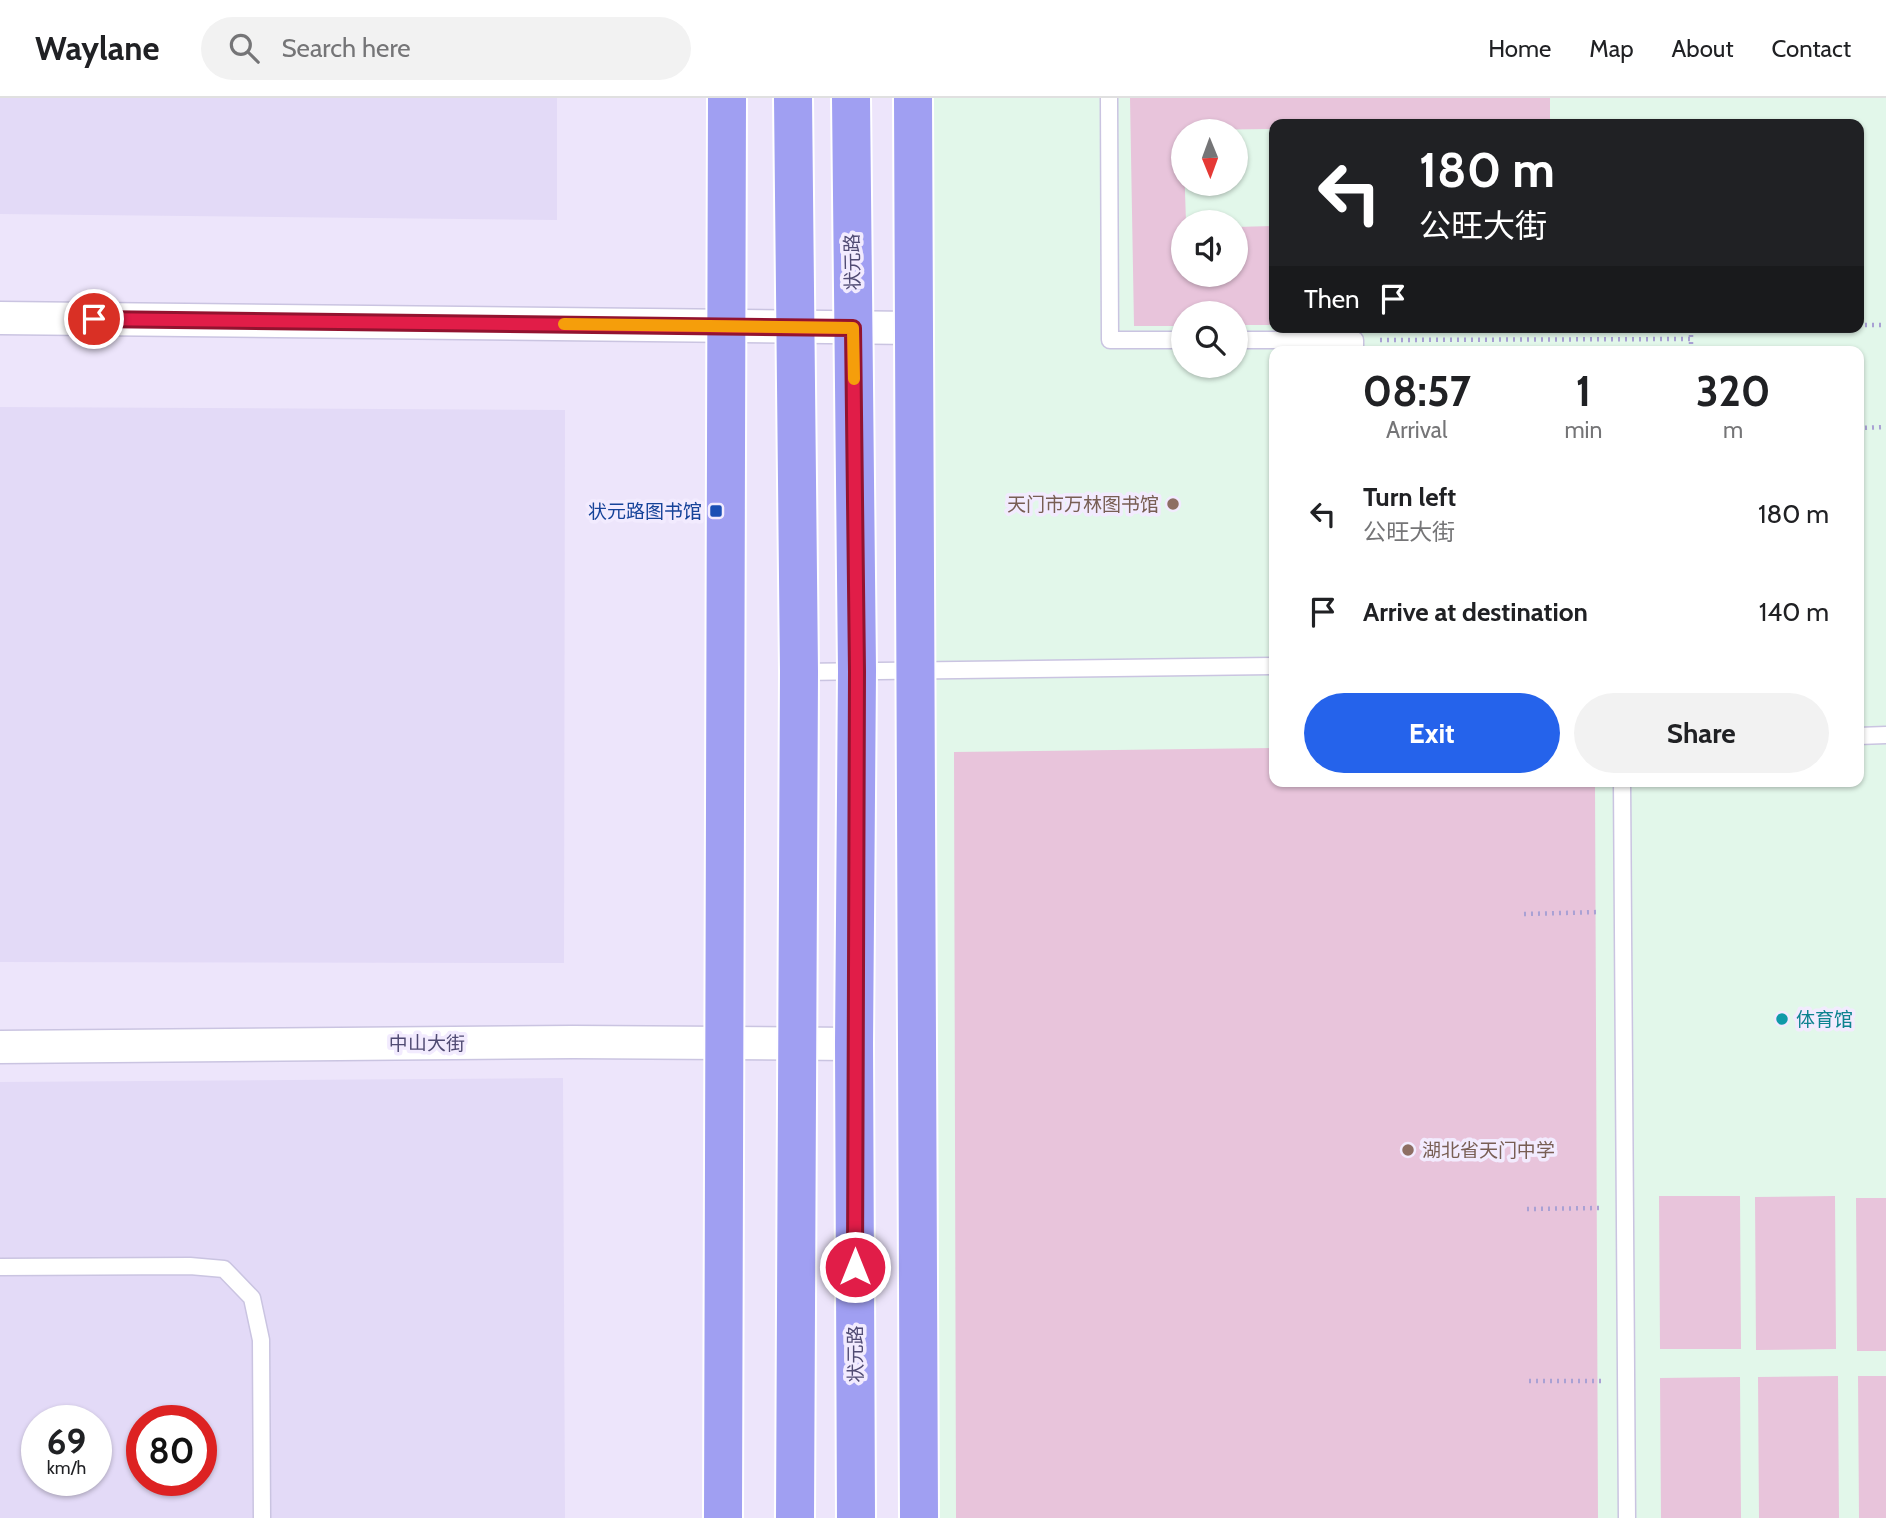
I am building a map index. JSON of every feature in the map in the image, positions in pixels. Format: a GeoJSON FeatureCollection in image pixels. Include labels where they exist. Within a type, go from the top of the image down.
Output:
{"type":"FeatureCollection","features":[{"type":"Feature","properties":{"kind":"highway"},"geometry":{"type":"LineString","coordinates":[[723,1518],[727,98]]}},
{"type":"Feature","properties":{"kind":"highway"},"geometry":{"type":"LineString","coordinates":[[793,98],[799,672],[795,1518]]}},
{"type":"Feature","properties":{"kind":"highway","name":"状元路"},"geometry":{"type":"LineString","coordinates":[[851,98],[857,671],[854,1044],[856,1518]]}},
{"type":"Feature","properties":{"kind":"highway"},"geometry":{"type":"LineString","coordinates":[[913,98],[919,1518]]}},
{"type":"Feature","properties":{"kind":"street"},"geometry":{"type":"LineString","coordinates":[[4,320],[914,328]]}},
{"type":"Feature","properties":{"kind":"street","name":"中山大街"},"geometry":{"type":"LineString","coordinates":[[0,1047],[854,1044]]}},
{"type":"Feature","properties":{"kind":"lane"},"geometry":{"type":"LineString","coordinates":[[1109,98],[1110,340],[1171,340]]}},
{"type":"Feature","properties":{"kind":"lane"},"geometry":{"type":"LineString","coordinates":[[1248,341],[1355,346]]}},
{"type":"Feature","properties":{"kind":"lane"},"geometry":{"type":"LineString","coordinates":[[799,672],[1269,666]]}},
{"type":"Feature","properties":{"kind":"lane"},"geometry":{"type":"LineString","coordinates":[[1864,736],[1886,735]]}},
{"type":"Feature","properties":{"kind":"lane"},"geometry":{"type":"LineString","coordinates":[[1622,787],[1627,1518]]}},
{"type":"Feature","properties":{"kind":"lane"},"geometry":{"type":"LineString","coordinates":[[0,1267],[190,1266],[224,1269],[252,1298],[261,1340],[262,1518]]}},
{"type":"Feature","properties":{"kind":"path"},"geometry":{"type":"LineString","coordinates":[[1864,325],[1886,325]]}},
{"type":"Feature","properties":{"kind":"path"},"geometry":{"type":"LineString","coordinates":[[1691,333],[1691,346]]}},
{"type":"Feature","properties":{"kind":"path"},"geometry":{"type":"LineString","coordinates":[[1355,346],[1691,339]]}},
{"type":"Feature","properties":{"kind":"path"},"geometry":{"type":"LineString","coordinates":[[1864,428],[1886,427]]}},
{"type":"Feature","properties":{"kind":"path"},"geometry":{"type":"LineString","coordinates":[[1524,914],[1624,912]]}},
{"type":"Feature","properties":{"kind":"path"},"geometry":{"type":"LineString","coordinates":[[1527,1209],[1625,1208]]}},
{"type":"Feature","properties":{"kind":"path"},"geometry":{"type":"LineString","coordinates":[[1529,1381],[1626,1380]]}},
{"type":"Feature","properties":{"kind":"shaded area"},"geometry":{"type":"Polygon","coordinates":[[[0,98],[557,98],[557,220],[0,214],[0,98]]]}},
{"type":"Feature","properties":{"kind":"shaded area","name":"湖北省天门中学"},"geometry":{"type":"Polygon","coordinates":[[[926,98],[1886,98],[1886,1518],[931,1518],[926,98]]]}},
{"type":"Feature","properties":{"kind":"shaded area"},"geometry":{"type":"Polygon","coordinates":[[[1130,98],[1550,98],[1550,119],[1269,119],[1269,129],[1248,129],[1248,119],[1171,119],[1171,196],[1185,196],[1186,210],[1171,210],[1171,287],[1248,287],[1248,227],[1269,226],[1269,325],[1248,325],[1248,301],[1171,301],[1171,326],[1134,326],[1130,98]]]}},
{"type":"Feature","properties":{"kind":"shaded area"},"geometry":{"type":"Polygon","coordinates":[[[0,407],[565,410],[564,963],[0,962],[0,407]]]}},
{"type":"Feature","properties":{"kind":"shaded area"},"geometry":{"type":"Polygon","coordinates":[[[1269,748],[1269,787],[1595,787],[1598,1518],[956,1518],[954,752],[1269,748]]]}},
{"type":"Feature","properties":{"kind":"shaded area"},"geometry":{"type":"Polygon","coordinates":[[[563,1078],[565,1518],[0,1518],[0,1082],[563,1078]]]}},
{"type":"Feature","properties":{"kind":"shaded area"},"geometry":{"type":"Polygon","coordinates":[[[1659,1196],[1740,1196],[1741,1349],[1660,1349],[1659,1196]]]}},
{"type":"Feature","properties":{"kind":"shaded area"},"geometry":{"type":"Polygon","coordinates":[[[1835,1196],[1836,1349],[1756,1350],[1755,1197],[1835,1196]]]}},
{"type":"Feature","properties":{"kind":"shaded area"},"geometry":{"type":"Polygon","coordinates":[[[1856,1198],[1886,1198],[1886,1351],[1857,1351],[1856,1198]]]}},
{"type":"Feature","properties":{"kind":"shaded area"},"geometry":{"type":"Polygon","coordinates":[[[1838,1376],[1839,1518],[1759,1518],[1758,1377],[1838,1376]]]}},
{"type":"Feature","properties":{"kind":"shaded area"},"geometry":{"type":"Polygon","coordinates":[[[1858,1376],[1886,1376],[1886,1518],[1859,1518],[1858,1376]]]}},
{"type":"Feature","properties":{"kind":"shaded area"},"geometry":{"type":"Polygon","coordinates":[[[1740,1377],[1741,1518],[1661,1518],[1660,1378],[1740,1377]]]}},
{"type":"Feature","properties":{"kind":"slow traffic"},"geometry":{"type":"LineString","coordinates":[[564,324],[853,328],[854,379]]}},
{"type":"Feature","properties":{"kind":"place","name":"天门市万林图书馆"},"geometry":{"type":"Point","coordinates":[1173,504]}},
{"type":"Feature","properties":{"kind":"place","name":"状元路图书馆"},"geometry":{"type":"Point","coordinates":[716,511]}},
{"type":"Feature","properties":{"kind":"place","name":"体育馆"},"geometry":{"type":"Point","coordinates":[1782,1019]}},
{"type":"Feature","properties":{"kind":"place","name":"湖北省天门中学"},"geometry":{"type":"Point","coordinates":[1408,1150]}},
{"type":"Feature","properties":{"kind":"route"},"geometry":{"type":"LineString","coordinates":[[94,319],[853,328],[857,671],[855,1267]]}}]}
